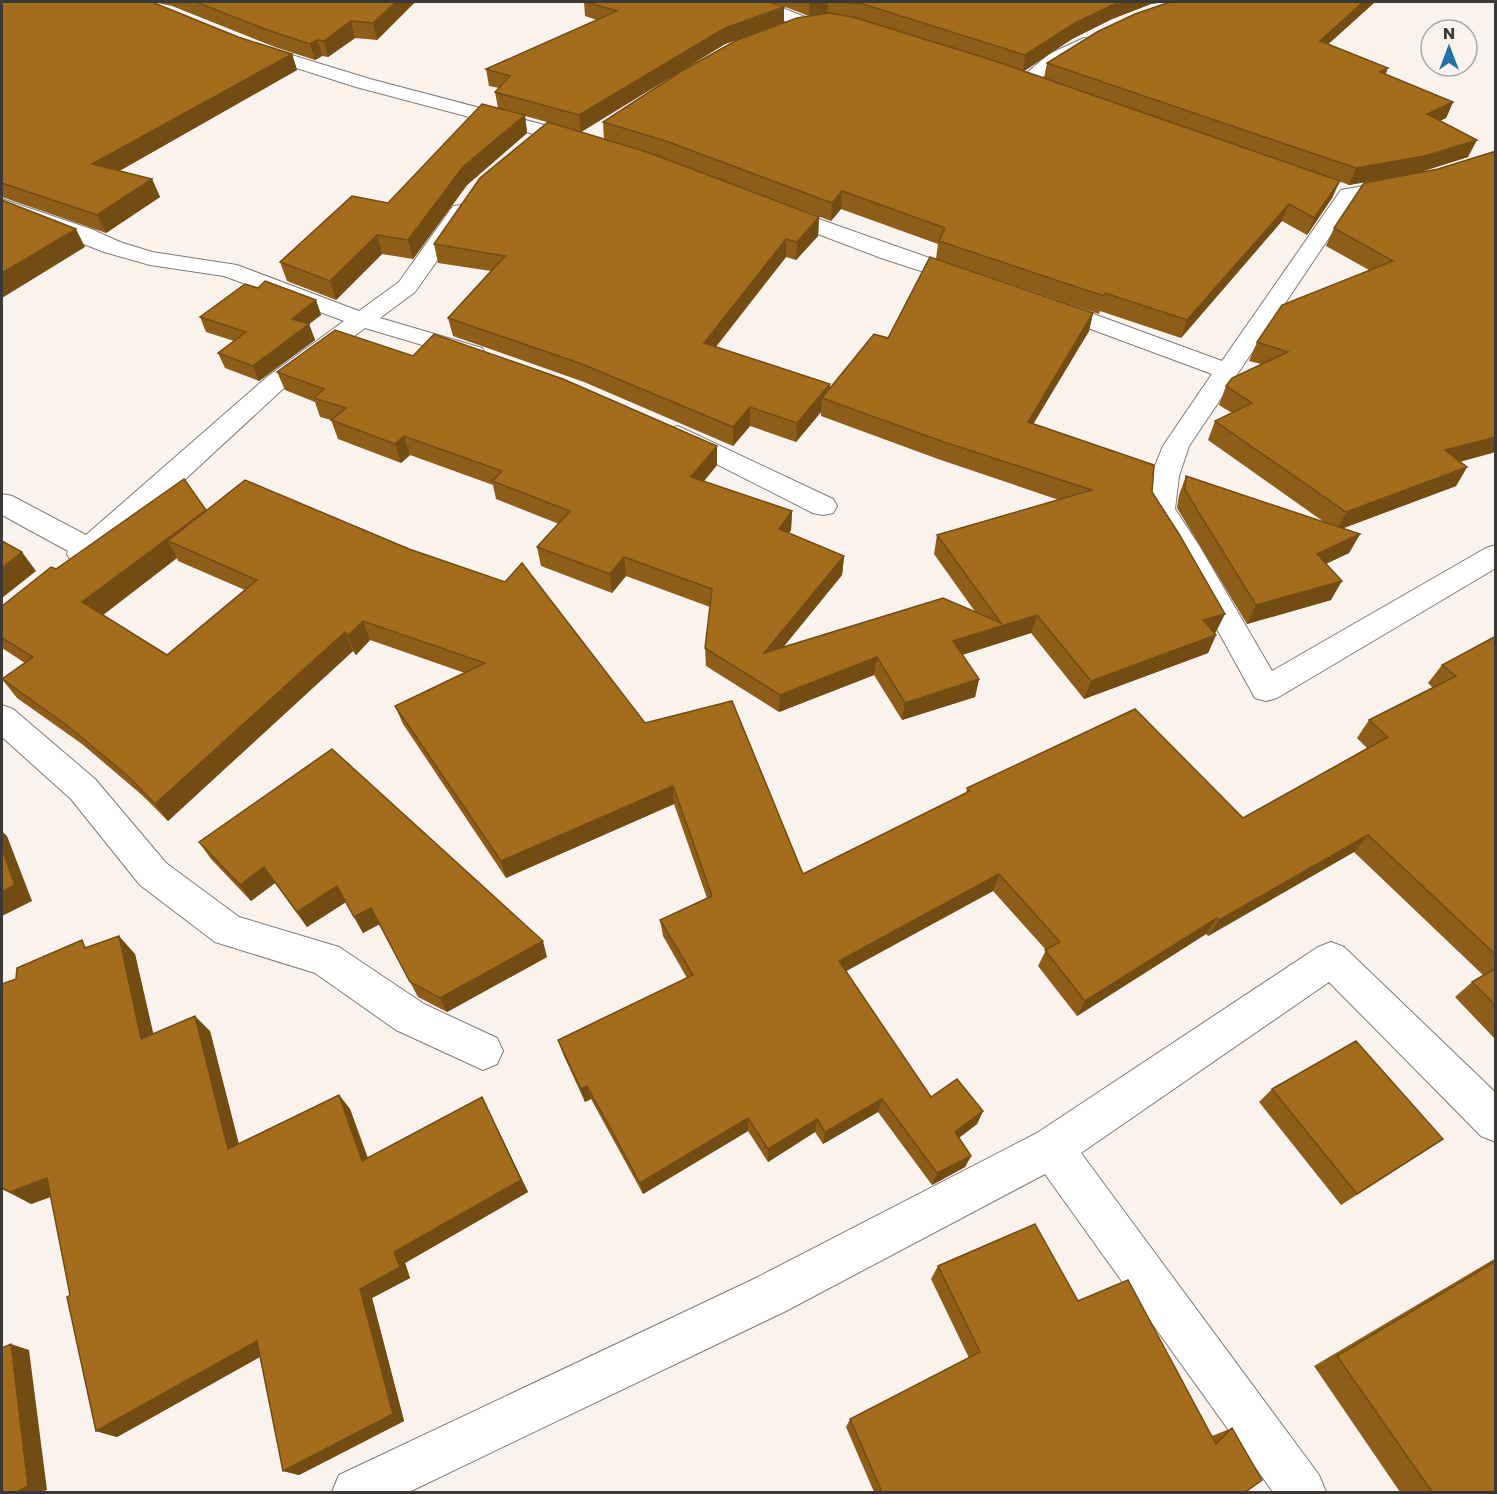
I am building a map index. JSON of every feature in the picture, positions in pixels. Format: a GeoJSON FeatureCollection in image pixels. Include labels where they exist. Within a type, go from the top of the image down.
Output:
{"type":"FeatureCollection","features":[{"type":"Feature","properties":{"kind":"street"},"geometry":{"type":"LineString","coordinates":[[754,2],[807,24]]}},
{"type":"Feature","properties":{"kind":"street"},"geometry":{"type":"LineString","coordinates":[[773,34],[807,24],[827,22]]}},
{"type":"Feature","properties":{"kind":"street"},"geometry":{"type":"LineString","coordinates":[[1026,81],[1055,58],[1100,35]]}},
{"type":"Feature","properties":{"kind":"street"},"geometry":{"type":"LineString","coordinates":[[239,43],[363,83],[584,141],[604,139]]}},
{"type":"Feature","properties":{"kind":"street"},"geometry":{"type":"LineString","coordinates":[[1006,74],[1048,89]]}},
{"type":"Feature","properties":{"kind":"street"},"geometry":{"type":"LineString","coordinates":[[520,152],[547,130]]}},
{"type":"Feature","properties":{"kind":"street"},"geometry":{"type":"LineString","coordinates":[[1422,181],[1336,190],[1226,371],[1176,446],[1165,476],[1161,509],[1186,547],[1266,689],[1496,555]]}},
{"type":"Feature","properties":{"kind":"street"},"geometry":{"type":"LineString","coordinates":[[62,569],[118,525],[276,382],[407,286],[475,191]]}},
{"type":"Feature","properties":{"kind":"street"},"geometry":{"type":"LineString","coordinates":[[755,202],[889,253],[980,283]]}},
{"type":"Feature","properties":{"kind":"street"},"geometry":{"type":"LineString","coordinates":[[2,205],[83,234],[112,247],[150,258],[229,270],[363,320],[450,344],[493,360]]}},
{"type":"Feature","properties":{"kind":"street"},"geometry":{"type":"LineString","coordinates":[[1026,298],[1226,371]]}},
{"type":"Feature","properties":{"kind":"street"},"geometry":{"type":"LineString","coordinates":[[661,427],[693,440],[823,506]]}},
{"type":"Feature","properties":{"kind":"street"},"geometry":{"type":"LineString","coordinates":[[2,503],[88,549]]}},
{"type":"Feature","properties":{"kind":"street"},"geometry":{"type":"LineString","coordinates":[[2,718],[83,789],[153,874],[228,930],[326,959],[410,1017],[483,1051]]}},
{"type":"Feature","properties":{"kind":"street"},"geometry":{"type":"LineString","coordinates":[[356,1492],[770,1295],[1052,1148],[1331,959],[1496,1122]]}},
{"type":"Feature","properties":{"kind":"street"},"geometry":{"type":"LineString","coordinates":[[1052,1148],[1302,1492]]}},
{"type":"Feature","properties":{"kind":"building"},"geometry":{"type":"Polygon","coordinates":[[[2,2],[152,2],[238,37],[292,54],[92,164],[152,179],[97,215],[2,183],[2,2]]]}},
{"type":"Feature","properties":{"kind":"building"},"geometry":{"type":"Polygon","coordinates":[[[196,2],[396,2],[373,23],[351,21],[324,41],[317,40],[310,44],[196,2]]]}},
{"type":"Feature","properties":{"kind":"building"},"geometry":{"type":"Polygon","coordinates":[[[586,2],[770,2],[784,7],[725,28],[579,115],[495,92],[510,76],[486,69],[617,11],[586,2]]]}},
{"type":"Feature","properties":{"kind":"building"},"geometry":{"type":"Polygon","coordinates":[[[844,2],[1119,2],[1075,23],[1025,55],[863,4],[844,2]]]}},
{"type":"Feature","properties":{"kind":"building"},"geometry":{"type":"Polygon","coordinates":[[[1170,2],[1363,2],[1320,41],[1388,68],[1380,72],[1453,102],[1427,114],[1477,140],[1425,156],[1356,168],[1047,63],[1097,32],[1135,14],[1170,2]]]}},
{"type":"Feature","properties":{"kind":"building"},"geometry":{"type":"Polygon","coordinates":[[[828,13],[853,17],[992,60],[1340,181],[1314,218],[1289,204],[1187,320],[1105,293],[1104,296],[939,241],[945,228],[842,191],[832,203],[666,141],[603,122],[680,72],[737,40],[797,18],[828,13]]]}},
{"type":"Feature","properties":{"kind":"building"},"geometry":{"type":"Polygon","coordinates":[[[482,104],[525,115],[463,167],[408,240],[377,235],[330,281],[280,262],[352,196],[388,203],[482,104]]]}},
{"type":"Feature","properties":{"kind":"building"},"geometry":{"type":"Polygon","coordinates":[[[548,122],[650,153],[819,217],[797,242],[786,239],[704,343],[830,384],[797,423],[750,407],[733,427],[582,364],[448,318],[505,256],[434,244],[480,178],[548,122]]]}},
{"type":"Feature","properties":{"kind":"building"},"geometry":{"type":"Polygon","coordinates":[[[1496,151],[1496,437],[1445,450],[1467,467],[1346,512],[1215,421],[1252,403],[1226,386],[1232,378],[1288,352],[1257,342],[1282,305],[1393,261],[1334,228],[1364,183],[1438,169],[1496,151]]]}},
{"type":"Feature","properties":{"kind":"building"},"geometry":{"type":"Polygon","coordinates":[[[2,200],[76,229],[2,273],[2,200]]]}},
{"type":"Feature","properties":{"kind":"building"},"geometry":{"type":"Polygon","coordinates":[[[930,257],[1093,313],[1028,422],[1154,465],[1152,492],[1225,614],[1203,620],[1216,635],[1091,681],[1037,615],[953,641],[979,679],[905,703],[877,657],[780,695],[705,648],[712,589],[624,557],[610,574],[537,547],[570,511],[492,481],[502,471],[404,436],[395,444],[331,420],[346,408],[314,398],[324,389],[277,372],[335,330],[413,356],[434,334],[563,379],[717,446],[691,477],[792,511],[779,529],[844,556],[764,653],[943,598],[1001,623],[937,535],[1092,490],[941,441],[822,398],[874,334],[888,338],[930,257]]]}},
{"type":"Feature","properties":{"kind":"building"},"geometry":{"type":"Polygon","coordinates":[[[265,281],[316,300],[292,319],[309,324],[253,366],[218,353],[246,332],[200,317],[245,284],[258,288],[265,281]]]}},
{"type":"Feature","properties":{"kind":"building"},"geometry":{"type":"Polygon","coordinates":[[[1186,476],[1360,534],[1317,554],[1342,581],[1256,605],[1185,490],[1186,476]]]}},
{"type":"Feature","properties":{"kind":"building"},"geometry":{"type":"Polygon","coordinates":[[[184,479],[206,510],[82,602],[167,655],[257,580],[168,541],[245,480],[409,549],[505,582],[522,563],[645,723],[732,701],[803,874],[970,791],[967,788],[1135,709],[1243,818],[1388,737],[1369,720],[1456,676],[1442,665],[1496,636],[1496,955],[1368,835],[1219,920],[1217,918],[1085,1001],[1045,950],[1060,942],[999,874],[839,961],[931,1097],[957,1079],[983,1111],[955,1132],[971,1156],[937,1173],[882,1099],[825,1132],[817,1119],[768,1149],[748,1118],[640,1183],[587,1086],[581,1089],[558,1040],[693,975],[660,920],[712,896],[673,786],[501,861],[395,706],[485,663],[363,621],[348,636],[345,632],[155,804],[129,777],[68,726],[2,679],[33,657],[2,638],[2,606],[51,567],[56,569],[184,479]]]}},
{"type":"Feature","properties":{"kind":"building"},"geometry":{"type":"Polygon","coordinates":[[[2,541],[22,552],[2,568],[2,541]]]}},
{"type":"Feature","properties":{"kind":"building"},"geometry":{"type":"Polygon","coordinates":[[[332,749],[543,941],[440,998],[410,982],[371,908],[354,917],[337,886],[297,912],[264,867],[240,885],[199,842],[332,749]]]}},
{"type":"Feature","properties":{"kind":"building"},"geometry":{"type":"Polygon","coordinates":[[[2,849],[15,885],[2,892],[2,849]]]}},
{"type":"Feature","properties":{"kind":"building"},"geometry":{"type":"Polygon","coordinates":[[[119,936],[141,1039],[195,1016],[228,1149],[339,1095],[362,1161],[482,1097],[521,1180],[394,1252],[400,1267],[360,1289],[393,1414],[283,1471],[257,1341],[96,1431],[67,1297],[70,1295],[47,1178],[10,1192],[2,1188],[2,984],[16,979],[17,968],[82,940],[85,948],[119,936]]]}},
{"type":"Feature","properties":{"kind":"building"},"geometry":{"type":"Polygon","coordinates":[[[1496,968],[1496,1006],[1472,982],[1496,968]]]}},
{"type":"Feature","properties":{"kind":"building"},"geometry":{"type":"Polygon","coordinates":[[[1356,1041],[1443,1139],[1357,1194],[1272,1089],[1356,1041]]]}},
{"type":"Feature","properties":{"kind":"building"},"geometry":{"type":"Polygon","coordinates":[[[1035,1224],[1078,1301],[1128,1280],[1216,1444],[1232,1428],[1262,1480],[1248,1492],[882,1492],[850,1419],[980,1352],[938,1266],[1035,1224]]]}},
{"type":"Feature","properties":{"kind":"building"},"geometry":{"type":"Polygon","coordinates":[[[1496,1261],[1496,1492],[1432,1492],[1337,1356],[1496,1261]]]}},
{"type":"Feature","properties":{"kind":"building"},"geometry":{"type":"Polygon","coordinates":[[[11,1344],[28,1486],[16,1492],[2,1492],[2,1348],[11,1344]]]}}]}
